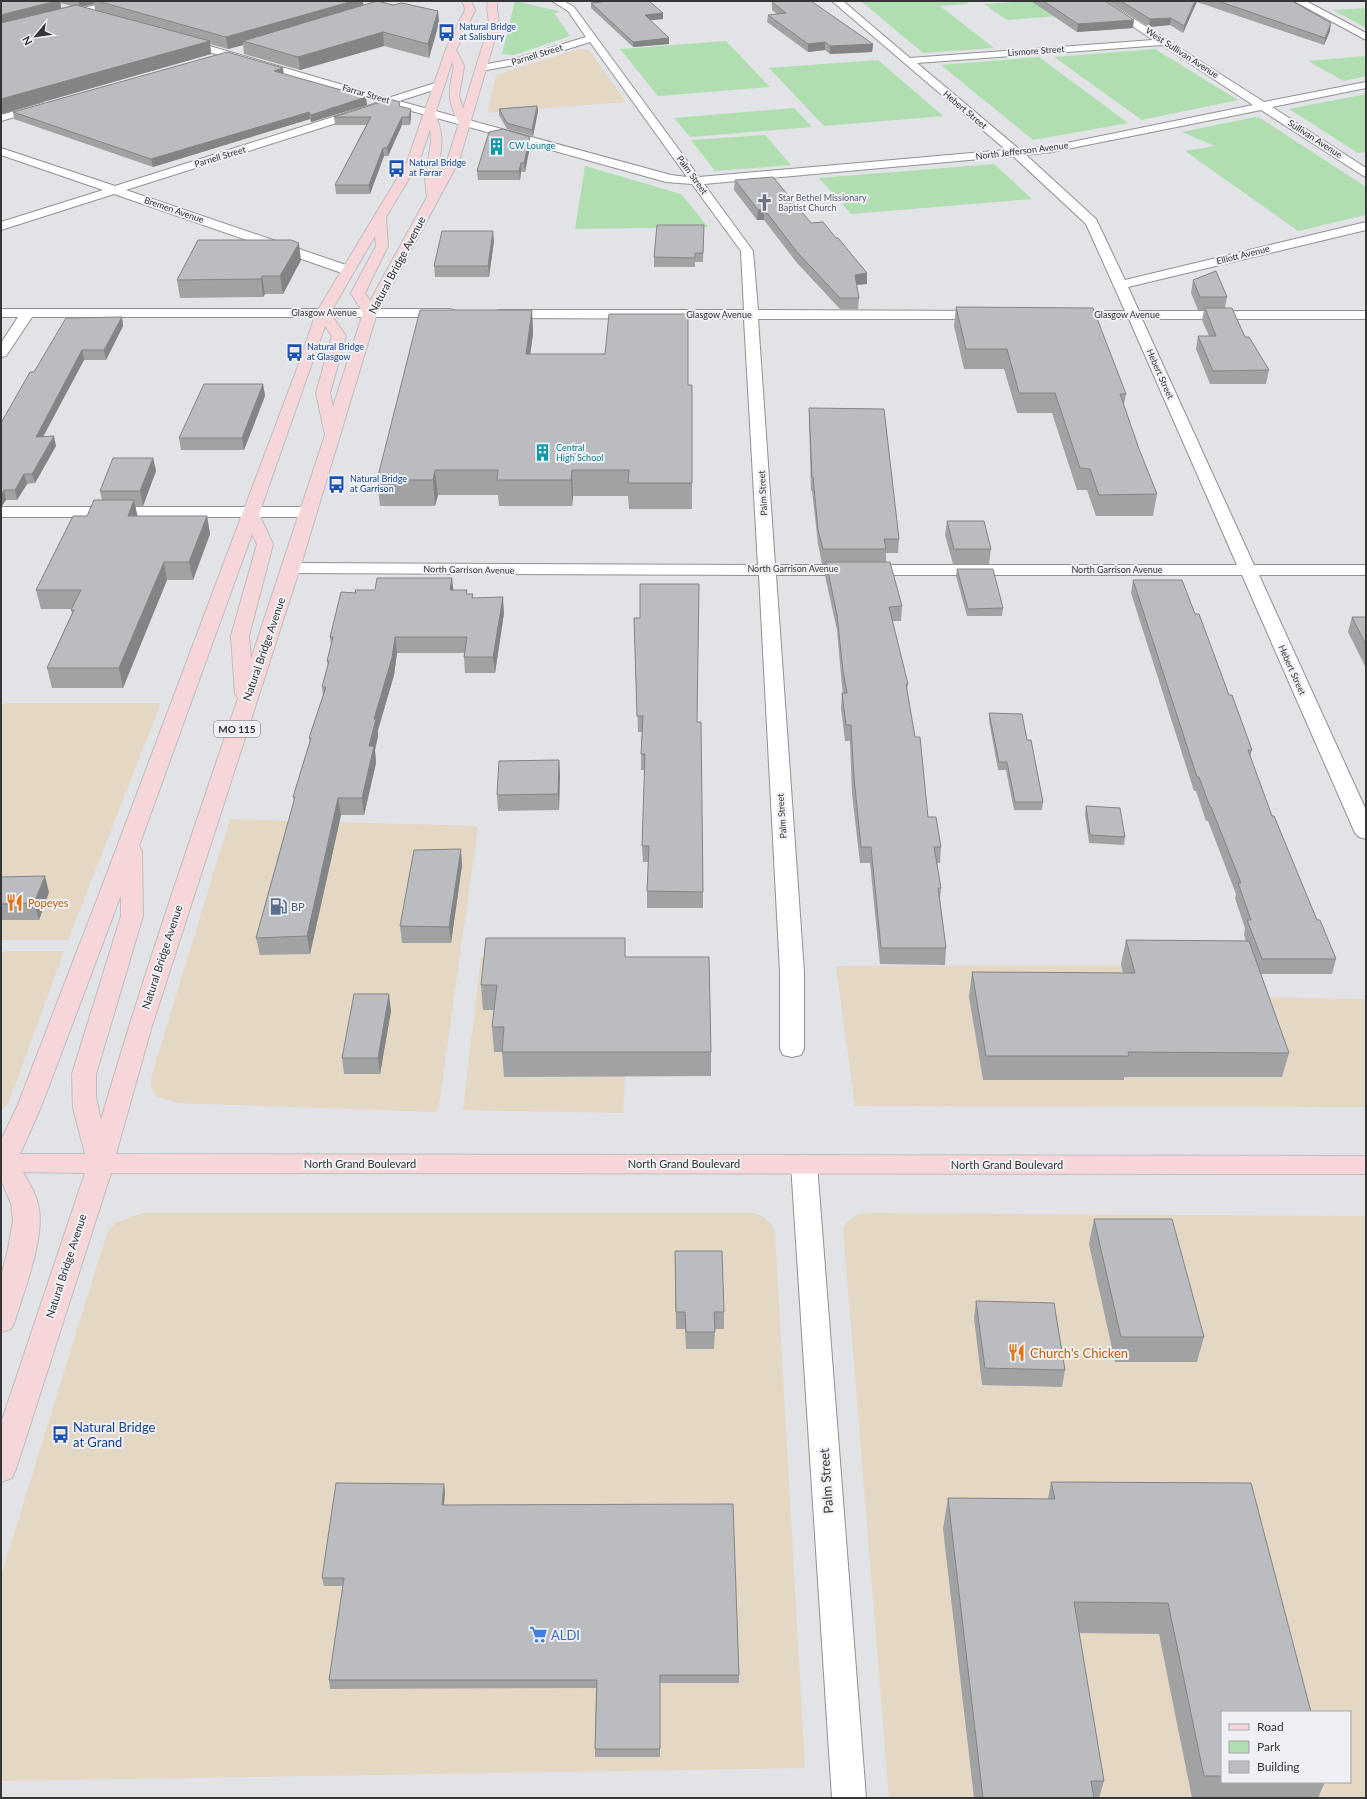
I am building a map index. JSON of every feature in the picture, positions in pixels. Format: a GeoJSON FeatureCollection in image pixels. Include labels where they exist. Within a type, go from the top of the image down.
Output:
{"type":"FeatureCollection","features":[{"type":"Feature","properties":{"kind":"main road"},"geometry":{"type":"LineString","coordinates":[[1,1321],[26,1234],[26,1210],[20,1189],[13,1175],[2,1164],[29,1107],[131,838],[305,366],[322,313],[413,162],[451,49],[470,10],[469,4],[466,1]]}},
{"type":"Feature","properties":{"kind":"main road","name":"Natural Bridge Avenue"},"geometry":{"type":"LineString","coordinates":[[1,1469],[77,1232],[101,1163],[139,1029],[167,941],[291,568],[370,313],[453,161],[494,25],[494,15],[491,7],[493,1]]}},
{"type":"Feature","properties":{"kind":"main road"},"geometry":{"type":"LineString","coordinates":[[451,49],[459,66],[454,96],[456,106],[464,123]]}},
{"type":"Feature","properties":{"kind":"main road"},"geometry":{"type":"LineString","coordinates":[[429,114],[435,126],[437,143],[431,178],[432,200]]}},
{"type":"Feature","properties":{"kind":"main road"},"geometry":{"type":"LineString","coordinates":[[370,313],[358,294],[382,246],[380,217]]}},
{"type":"Feature","properties":{"kind":"main road"},"geometry":{"type":"LineString","coordinates":[[322,313],[339,336],[323,393],[332,435]]}},
{"type":"Feature","properties":{"kind":"main road"},"geometry":{"type":"LineString","coordinates":[[246,703],[240,636],[265,544],[250,513]]}},
{"type":"Feature","properties":{"kind":"main road"},"geometry":{"type":"LineString","coordinates":[[101,1163],[86,1121],[83,1087],[84,1074],[132,916],[131,838]]}},
{"type":"Feature","properties":{"kind":"main road","name":"North Grand Boulevard"},"geometry":{"type":"LineString","coordinates":[[2,1164],[1366,1166]]}},
{"type":"Feature","properties":{"kind":"street"},"geometry":{"type":"LineString","coordinates":[[55,18],[123,1]]}},
{"type":"Feature","properties":{"kind":"street","name":"Palm Street"},"geometry":{"type":"LineString","coordinates":[[557,1],[571,9],[747,251],[792,972],[792,1049]]}},
{"type":"Feature","properties":{"kind":"street","name":"Hebert Street"},"geometry":{"type":"LineString","coordinates":[[837,1],[1017,153],[1092,222],[1366,833]]}},
{"type":"Feature","properties":{"kind":"street","name":"West Sullivan Avenue"},"geometry":{"type":"LineString","coordinates":[[1100,1],[1264,106]]}},
{"type":"Feature","properties":{"kind":"street"},"geometry":{"type":"LineString","coordinates":[[1299,1],[1366,37]]}},
{"type":"Feature","properties":{"kind":"street"},"geometry":{"type":"LineString","coordinates":[[58,7],[100,18]]}},
{"type":"Feature","properties":{"kind":"street","name":"Parnell Street"},"geometry":{"type":"LineString","coordinates":[[481,68],[516,62],[592,38]]}},
{"type":"Feature","properties":{"kind":"street","name":"Farrar Street"},"geometry":{"type":"LineString","coordinates":[[173,39],[429,114],[670,179],[696,182]]}},
{"type":"Feature","properties":{"kind":"street","name":"Lismore Street"},"geometry":{"type":"LineString","coordinates":[[908,61],[1164,42]]}},
{"type":"Feature","properties":{"kind":"street"},"geometry":{"type":"LineString","coordinates":[[204,60],[246,48]]}},
{"type":"Feature","properties":{"kind":"street","name":"Parnell Street"},"geometry":{"type":"LineString","coordinates":[[1,226],[383,105],[388,101],[439,85]]}},
{"type":"Feature","properties":{"kind":"street","name":"North Jefferson Avenue"},"geometry":{"type":"LineString","coordinates":[[696,182],[1052,150],[1366,85]]}},
{"type":"Feature","properties":{"kind":"street"},"geometry":{"type":"LineString","coordinates":[[1,118],[52,103]]}},
{"type":"Feature","properties":{"kind":"street","name":"Sullivan Avenue"},"geometry":{"type":"LineString","coordinates":[[1264,106],[1366,173]]}},
{"type":"Feature","properties":{"kind":"street","name":"Bremen Avenue"},"geometry":{"type":"LineString","coordinates":[[1,151],[347,270]]}},
{"type":"Feature","properties":{"kind":"street","name":"Elliott Avenue"},"geometry":{"type":"LineString","coordinates":[[1121,285],[1366,226]]}},
{"type":"Feature","properties":{"kind":"street","name":"Glasgow Avenue"},"geometry":{"type":"LineString","coordinates":[[1,313],[462,313]]}},
{"type":"Feature","properties":{"kind":"street"},"geometry":{"type":"LineString","coordinates":[[1,353],[28,313]]}},
{"type":"Feature","properties":{"kind":"street","name":"Glasgow Avenue"},"geometry":{"type":"LineString","coordinates":[[486,314],[996,315]]}},
{"type":"Feature","properties":{"kind":"street","name":"Glasgow Avenue"},"geometry":{"type":"LineString","coordinates":[[1049,315],[1366,315]]}},
{"type":"Feature","properties":{"kind":"street"},"geometry":{"type":"LineString","coordinates":[[1,512],[308,512]]}},
{"type":"Feature","properties":{"kind":"street","name":"North Garrison Avenue"},"geometry":{"type":"LineString","coordinates":[[291,568],[522,570],[1366,570]]}},
{"type":"Feature","properties":{"kind":"street","name":"Palm Street"},"geometry":{"type":"LineString","coordinates":[[804,1164],[849,1798]]}},
{"type":"Feature","properties":{"kind":"shaded area"},"geometry":{"type":"Polygon","coordinates":[[[578,49],[589,50],[626,102],[487,113],[496,75],[578,49]]]}},
{"type":"Feature","properties":{"kind":"shaded area"},"geometry":{"type":"Polygon","coordinates":[[[1,703],[161,703],[68,940],[1,940],[1,703]]]}},
{"type":"Feature","properties":{"kind":"shaded area"},"geometry":{"type":"Polygon","coordinates":[[[230,819],[478,826],[438,1112],[178,1103],[156,1096],[151,1087],[151,1078],[230,819]]]}},
{"type":"Feature","properties":{"kind":"shaded area"},"geometry":{"type":"Polygon","coordinates":[[[1,951],[64,951],[9,1102],[1,1111],[1,951]]]}},
{"type":"Feature","properties":{"kind":"shaded area"},"geometry":{"type":"Polygon","coordinates":[[[481,957],[632,961],[623,1113],[463,1110],[481,957]]]}},
{"type":"Feature","properties":{"kind":"shaded area"},"geometry":{"type":"Polygon","coordinates":[[[1221,965],[1231,997],[1366,999],[1366,1107],[855,1106],[836,966],[1221,965]]]}},
{"type":"Feature","properties":{"kind":"shaded area"},"geometry":{"type":"Polygon","coordinates":[[[143,1213],[754,1213],[764,1217],[772,1225],[775,1233],[805,1768],[1,1781],[1,1576],[107,1233],[115,1223],[143,1213]]]}},
{"type":"Feature","properties":{"kind":"shaded area"},"geometry":{"type":"Polygon","coordinates":[[[871,1213],[1366,1216],[1366,1798],[889,1798],[843,1228],[849,1220],[858,1214],[871,1213]]]}},
{"type":"Feature","properties":{"kind":"green space"},"geometry":{"type":"Polygon","coordinates":[[[515,1],[560,12],[554,13],[570,36],[514,55],[502,54],[515,1]]]}},
{"type":"Feature","properties":{"kind":"green space"},"geometry":{"type":"Polygon","coordinates":[[[861,1],[966,1],[969,4],[940,6],[994,48],[923,53],[861,1]]]}},
{"type":"Feature","properties":{"kind":"green space"},"geometry":{"type":"Polygon","coordinates":[[[1028,1],[1081,1],[1100,13],[1007,20],[984,4],[1028,1]]]}},
{"type":"Feature","properties":{"kind":"green space"},"geometry":{"type":"Polygon","coordinates":[[[1366,8],[1366,28],[1333,10],[1366,8]]]}},
{"type":"Feature","properties":{"kind":"green space"},"geometry":{"type":"Polygon","coordinates":[[[726,41],[770,87],[658,96],[620,49],[726,41]]]}},
{"type":"Feature","properties":{"kind":"green space"},"geometry":{"type":"Polygon","coordinates":[[[1155,49],[1238,100],[1142,120],[1054,57],[1155,49]]]}},
{"type":"Feature","properties":{"kind":"green space"},"geometry":{"type":"Polygon","coordinates":[[[1366,56],[1366,76],[1344,81],[1308,61],[1366,56]]]}},
{"type":"Feature","properties":{"kind":"green space"},"geometry":{"type":"Polygon","coordinates":[[[1039,57],[1128,123],[1033,140],[941,65],[1039,57]]]}},
{"type":"Feature","properties":{"kind":"green space"},"geometry":{"type":"Polygon","coordinates":[[[878,60],[943,116],[824,126],[769,68],[878,60]]]}},
{"type":"Feature","properties":{"kind":"green space"},"geometry":{"type":"Polygon","coordinates":[[[1366,94],[1366,152],[1358,153],[1289,109],[1366,94]]]}},
{"type":"Feature","properties":{"kind":"green space"},"geometry":{"type":"Polygon","coordinates":[[[794,108],[812,127],[690,137],[674,118],[794,108]]]}},
{"type":"Feature","properties":{"kind":"green space"},"geometry":{"type":"Polygon","coordinates":[[[1255,117],[1260,118],[1366,187],[1366,215],[1298,231],[1185,151],[1215,146],[1182,132],[1255,117]]]}},
{"type":"Feature","properties":{"kind":"green space"},"geometry":{"type":"Polygon","coordinates":[[[765,135],[791,165],[715,171],[691,140],[765,135]]]}},
{"type":"Feature","properties":{"kind":"green space"},"geometry":{"type":"Polygon","coordinates":[[[994,164],[1032,199],[851,214],[819,178],[994,164]]]}},
{"type":"Feature","properties":{"kind":"green space"},"geometry":{"type":"Polygon","coordinates":[[[585,166],[681,194],[708,227],[575,229],[585,166]]]}},
{"type":"Feature","properties":{"kind":"building"},"geometry":{"type":"Polygon","coordinates":[[[1,1],[56,1],[1,15],[1,1]]]}},
{"type":"Feature","properties":{"kind":"building"},"geometry":{"type":"Polygon","coordinates":[[[97,1],[353,1],[226,37],[97,1]]]}},
{"type":"Feature","properties":{"kind":"building"},"geometry":{"type":"Polygon","coordinates":[[[377,1],[393,5],[402,3],[438,11],[428,44],[383,32],[298,57],[243,41],[377,1]]]}},
{"type":"Feature","properties":{"kind":"building"},"geometry":{"type":"Polygon","coordinates":[[[601,1],[649,1],[663,13],[645,15],[669,38],[633,42],[591,3],[602,2],[601,1]]]}},
{"type":"Feature","properties":{"kind":"building"},"geometry":{"type":"Polygon","coordinates":[[[811,1],[873,44],[830,46],[825,42],[808,44],[768,15],[786,13],[772,2],[811,1]]]}},
{"type":"Feature","properties":{"kind":"building"},"geometry":{"type":"Polygon","coordinates":[[[1043,1],[1105,1],[1134,20],[1078,24],[1043,1]]]}},
{"type":"Feature","properties":{"kind":"building"},"geometry":{"type":"Polygon","coordinates":[[[1121,1],[1195,1],[1184,26],[1171,18],[1150,19],[1121,1]]]}},
{"type":"Feature","properties":{"kind":"building"},"geometry":{"type":"Polygon","coordinates":[[[1218,1],[1292,1],[1331,23],[1325,38],[1218,1]]]}},
{"type":"Feature","properties":{"kind":"building"},"geometry":{"type":"Polygon","coordinates":[[[76,5],[210,41],[1,99],[1,23],[76,5]]]}},
{"type":"Feature","properties":{"kind":"building"},"geometry":{"type":"Polygon","coordinates":[[[227,52],[283,68],[274,71],[366,97],[311,115],[309,112],[151,159],[13,112],[227,52]]]}},
{"type":"Feature","properties":{"kind":"building"},"geometry":{"type":"Polygon","coordinates":[[[390,99],[400,102],[399,106],[411,109],[409,117],[402,117],[387,148],[383,148],[369,185],[335,185],[371,117],[334,117],[390,99]]]}},
{"type":"Feature","properties":{"kind":"building"},"geometry":{"type":"Polygon","coordinates":[[[537,106],[532,130],[507,123],[499,109],[537,106]]]}},
{"type":"Feature","properties":{"kind":"building"},"geometry":{"type":"Polygon","coordinates":[[[503,129],[530,137],[524,163],[521,163],[519,171],[477,171],[489,132],[503,129]]]}},
{"type":"Feature","properties":{"kind":"building"},"geometry":{"type":"Polygon","coordinates":[[[773,177],[811,223],[823,222],[867,273],[855,275],[859,298],[840,298],[797,252],[764,209],[758,210],[735,180],[773,177]]]}},
{"type":"Feature","properties":{"kind":"building"},"geometry":{"type":"Polygon","coordinates":[[[657,225],[704,225],[703,253],[695,253],[695,258],[654,257],[657,225]]]}},
{"type":"Feature","properties":{"kind":"building"},"geometry":{"type":"Polygon","coordinates":[[[442,231],[493,231],[488,266],[434,266],[442,231]]]}},
{"type":"Feature","properties":{"kind":"building"},"geometry":{"type":"Polygon","coordinates":[[[198,240],[291,240],[299,243],[280,276],[262,276],[261,279],[177,280],[198,240]]]}},
{"type":"Feature","properties":{"kind":"building"},"geometry":{"type":"Polygon","coordinates":[[[1216,271],[1227,297],[1200,297],[1193,280],[1216,271]]]}},
{"type":"Feature","properties":{"kind":"building"},"geometry":{"type":"Polygon","coordinates":[[[956,307],[1093,308],[1126,394],[1120,394],[1139,449],[1157,494],[1099,495],[1090,469],[1080,468],[1055,393],[1019,393],[1007,349],[966,349],[956,307]]]}},
{"type":"Feature","properties":{"kind":"building"},"geometry":{"type":"Polygon","coordinates":[[[1205,308],[1232,308],[1245,337],[1249,337],[1269,370],[1213,371],[1198,336],[1216,336],[1205,308]]]}},
{"type":"Feature","properties":{"kind":"building"},"geometry":{"type":"Polygon","coordinates":[[[420,310],[532,310],[526,354],[605,354],[609,314],[688,314],[688,385],[692,385],[692,483],[628,483],[629,470],[572,470],[571,480],[497,480],[498,470],[435,470],[433,480],[377,480],[420,310]]]}},
{"type":"Feature","properties":{"kind":"building"},"geometry":{"type":"Polygon","coordinates":[[[122,317],[104,350],[82,350],[36,437],[54,436],[32,474],[24,474],[15,490],[4,490],[1,494],[1,423],[30,372],[34,372],[66,318],[122,317]]]}},
{"type":"Feature","properties":{"kind":"building"},"geometry":{"type":"Polygon","coordinates":[[[204,384],[263,384],[242,438],[179,438],[204,384]]]}},
{"type":"Feature","properties":{"kind":"building"},"geometry":{"type":"Polygon","coordinates":[[[809,408],[884,409],[899,539],[884,539],[886,549],[823,549],[818,530],[812,477],[809,408]]]}},
{"type":"Feature","properties":{"kind":"building"},"geometry":{"type":"Polygon","coordinates":[[[113,458],[153,458],[140,491],[100,491],[113,458]]]}},
{"type":"Feature","properties":{"kind":"building"},"geometry":{"type":"Polygon","coordinates":[[[94,500],[134,500],[128,516],[207,516],[189,562],[164,562],[119,668],[47,668],[74,610],[71,610],[81,590],[36,590],[73,516],[87,516],[94,500]]]}},
{"type":"Feature","properties":{"kind":"building"},"geometry":{"type":"Polygon","coordinates":[[[947,521],[984,521],[991,549],[954,549],[947,521]]]}},
{"type":"Feature","properties":{"kind":"building"},"geometry":{"type":"Polygon","coordinates":[[[826,562],[890,562],[902,606],[889,607],[908,684],[906,684],[915,737],[920,737],[928,817],[936,817],[941,847],[934,847],[941,888],[938,888],[946,948],[881,948],[871,847],[861,847],[854,778],[851,725],[846,725],[842,693],[847,693],[837,615],[826,562]]]}},
{"type":"Feature","properties":{"kind":"building"},"geometry":{"type":"Polygon","coordinates":[[[957,569],[993,569],[1003,608],[968,609],[957,569]]]}},
{"type":"Feature","properties":{"kind":"building"},"geometry":{"type":"Polygon","coordinates":[[[377,578],[452,578],[450,590],[467,590],[466,594],[473,594],[472,598],[503,597],[493,657],[464,657],[467,637],[395,637],[392,658],[374,719],[376,719],[369,746],[374,746],[362,798],[338,798],[307,936],[256,938],[295,797],[293,797],[311,738],[309,738],[326,687],[322,687],[329,661],[327,661],[333,637],[330,637],[341,592],[356,593],[355,590],[375,590],[377,578]]]}},
{"type":"Feature","properties":{"kind":"building"},"geometry":{"type":"Polygon","coordinates":[[[1133,580],[1182,580],[1195,614],[1199,614],[1229,695],[1232,695],[1252,750],[1248,750],[1272,816],[1274,816],[1317,920],[1320,920],[1336,959],[1262,959],[1247,920],[1251,920],[1238,883],[1241,883],[1199,777],[1197,777],[1133,580]]]}},
{"type":"Feature","properties":{"kind":"building"},"geometry":{"type":"Polygon","coordinates":[[[640,584],[699,584],[697,722],[701,722],[703,892],[647,891],[649,846],[642,846],[645,754],[641,754],[643,716],[637,716],[634,618],[640,618],[640,584]]]}},
{"type":"Feature","properties":{"kind":"building"},"geometry":{"type":"Polygon","coordinates":[[[1352,617],[1366,617],[1366,645],[1352,617]]]}},
{"type":"Feature","properties":{"kind":"building"},"geometry":{"type":"Polygon","coordinates":[[[989,713],[1022,714],[1027,740],[1031,740],[1043,802],[1015,802],[1007,762],[999,762],[989,713]]]}},
{"type":"Feature","properties":{"kind":"building"},"geometry":{"type":"Polygon","coordinates":[[[559,760],[558,794],[497,795],[499,761],[559,760]]]}},
{"type":"Feature","properties":{"kind":"building"},"geometry":{"type":"Polygon","coordinates":[[[1086,806],[1120,808],[1125,837],[1090,835],[1086,806]]]}},
{"type":"Feature","properties":{"kind":"building"},"geometry":{"type":"Polygon","coordinates":[[[461,849],[449,927],[400,926],[414,850],[461,849]]]}},
{"type":"Feature","properties":{"kind":"building"},"geometry":{"type":"Polygon","coordinates":[[[45,876],[34,903],[1,904],[1,877],[45,876]]]}},
{"type":"Feature","properties":{"kind":"building"},"geometry":{"type":"Polygon","coordinates":[[[486,938],[625,938],[625,957],[709,957],[711,1052],[502,1052],[504,1027],[492,1027],[497,985],[481,985],[486,938]]]}},
{"type":"Feature","properties":{"kind":"building"},"geometry":{"type":"Polygon","coordinates":[[[1126,940],[1249,941],[1289,1053],[1128,1052],[1129,1056],[986,1056],[972,972],[1135,973],[1126,940]]]}},
{"type":"Feature","properties":{"kind":"building"},"geometry":{"type":"Polygon","coordinates":[[[354,994],[389,994],[378,1058],[342,1058],[354,994]]]}},
{"type":"Feature","properties":{"kind":"building"},"geometry":{"type":"Polygon","coordinates":[[[1094,1219],[1172,1219],[1204,1337],[1121,1337],[1094,1219]]]}},
{"type":"Feature","properties":{"kind":"building"},"geometry":{"type":"Polygon","coordinates":[[[675,1251],[722,1251],[724,1312],[714,1312],[715,1332],[686,1332],[685,1312],[676,1312],[675,1251]]]}},
{"type":"Feature","properties":{"kind":"building","name":"Church's Chicken"},"geometry":{"type":"Polygon","coordinates":[[[976,1301],[1054,1303],[1065,1370],[985,1368],[976,1301]]]}},
{"type":"Feature","properties":{"kind":"building"},"geometry":{"type":"Polygon","coordinates":[[[1051,1482],[1251,1483],[1311,1711],[1221,1711],[1221,1776],[1204,1776],[1168,1603],[1074,1602],[1104,1781],[1091,1781],[1094,1798],[983,1798],[948,1498],[1055,1499],[1051,1482]]]}},
{"type":"Feature","properties":{"kind":"building","name":"ALDI"},"geometry":{"type":"Polygon","coordinates":[[[336,1483],[444,1484],[442,1505],[733,1504],[739,1675],[660,1675],[660,1749],[595,1749],[597,1680],[329,1680],[344,1578],[322,1578],[336,1483]]]}},
{"type":"Feature","properties":{"kind":"place","name":"Natural Bridge at Salisbury"},"geometry":{"type":"Point","coordinates":[446,32]}},
{"type":"Feature","properties":{"kind":"place","name":"CW Lounge"},"geometry":{"type":"Point","coordinates":[496,146]}},
{"type":"Feature","properties":{"kind":"place","name":"Natural Bridge at Farrar"},"geometry":{"type":"Point","coordinates":[396,168]}},
{"type":"Feature","properties":{"kind":"place","name":"Star Bethel Missionary Baptist Church"},"geometry":{"type":"Point","coordinates":[765,203]}},
{"type":"Feature","properties":{"kind":"place","name":"Natural Bridge at Glasgow"},"geometry":{"type":"Point","coordinates":[294,352]}},
{"type":"Feature","properties":{"kind":"place","name":"Central High School"},"geometry":{"type":"Point","coordinates":[543,453]}},
{"type":"Feature","properties":{"kind":"place","name":"Natural Bridge at Garrison"},"geometry":{"type":"Point","coordinates":[337,484]}},
{"type":"Feature","properties":{"kind":"place","name":"Popeyes"},"geometry":{"type":"Point","coordinates":[15,903]}},
{"type":"Feature","properties":{"kind":"place","name":"BP"},"geometry":{"type":"Point","coordinates":[278,907]}},
{"type":"Feature","properties":{"kind":"place","name":"Church's Chicken"},"geometry":{"type":"Point","coordinates":[1017,1353]}},
{"type":"Feature","properties":{"kind":"place","name":"Natural Bridge at Grand"},"geometry":{"type":"Point","coordinates":[60,1434]}},
{"type":"Feature","properties":{"kind":"place","name":"ALDI"},"geometry":{"type":"Point","coordinates":[538,1635]}}]}
